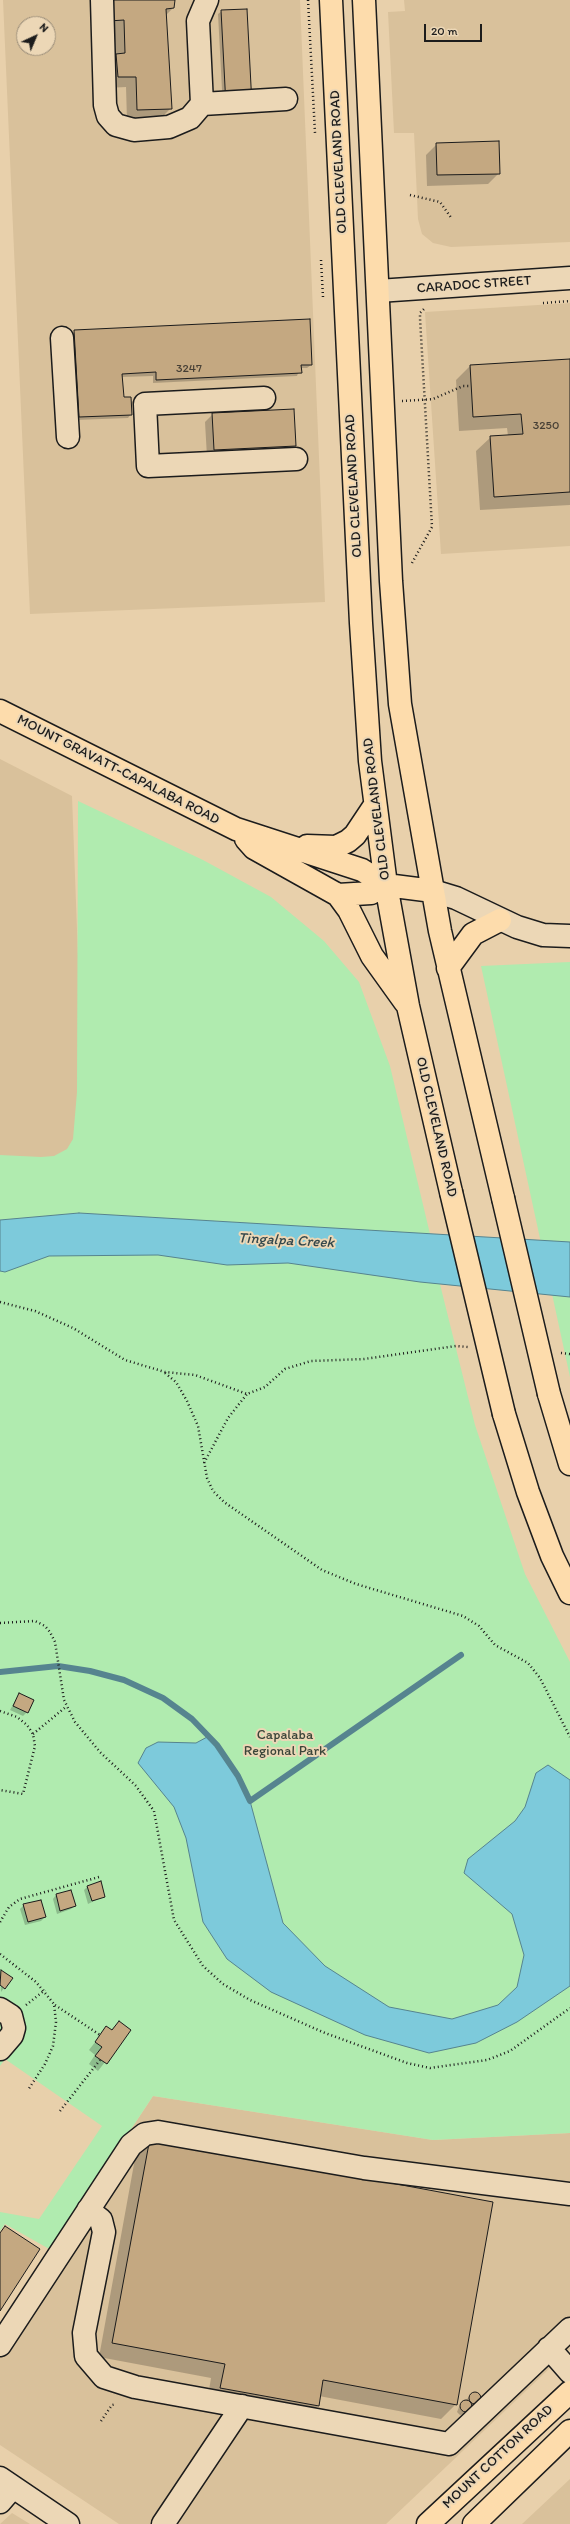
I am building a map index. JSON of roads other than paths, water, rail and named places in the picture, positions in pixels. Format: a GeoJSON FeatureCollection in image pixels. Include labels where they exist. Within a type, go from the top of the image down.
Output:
{"type":"FeatureCollection","features":[{"type":"Feature","properties":{"kind":"main road","name":"OLD CLEVELAND ROAD"},"geometry":{"type":"LineString","coordinates":[[331,0],[361,631],[375,805],[386,885],[408,1006],[450,1192],[504,1414],[528,1492],[552,1556],[570,1594]]}},
{"type":"Feature","properties":{"kind":"main road"},"geometry":{"type":"LineString","coordinates":[[364,0],[383,402],[400,704],[448,968],[549,1394],[570,1464]]}},
{"type":"Feature","properties":{"kind":"main road","name":"MOUNT GRAVATT-CAPALABA ROAD"},"geometry":{"type":"LineString","coordinates":[[0,711],[236,829],[362,870],[386,885],[433,891]]}},
{"type":"Feature","properties":{"kind":"main road"},"geometry":{"type":"LineString","coordinates":[[286,846],[336,847],[356,835],[375,805]]}},
{"type":"Feature","properties":{"kind":"main road","name":"MOUNT GRAVATT-CAPALABA ROAD"},"geometry":{"type":"LineString","coordinates":[[236,829],[254,848],[338,895]]}},
{"type":"Feature","properties":{"kind":"main road"},"geometry":{"type":"LineString","coordinates":[[338,895],[371,893],[386,885]]}},
{"type":"Feature","properties":{"kind":"main road"},"geometry":{"type":"LineString","coordinates":[[338,895],[349,910],[372,956],[408,1006]]}},
{"type":"Feature","properties":{"kind":"main road"},"geometry":{"type":"LineString","coordinates":[[448,968],[468,938],[500,920]]}},
{"type":"Feature","properties":{"kind":"main road","name":"MOUNT COTTON ROAD"},"geometry":{"type":"LineString","coordinates":[[428,2524],[570,2392]]}},
{"type":"Feature","properties":{"kind":"main road","name":"MOUNT COTTON ROAD"},"geometry":{"type":"LineString","coordinates":[[474,2524],[570,2431]]}},
{"type":"Feature","properties":{"kind":"street"},"geometry":{"type":"LineString","coordinates":[[102,0],[106,105],[108,116],[116,125],[134,130],[169,127],[190,118],[202,104],[198,20],[207,0]]}},
{"type":"Feature","properties":{"kind":"street"},"geometry":{"type":"LineString","coordinates":[[202,104],[286,99]]}},
{"type":"Feature","properties":{"kind":"street","name":"CARADOC STREET"},"geometry":{"type":"LineString","coordinates":[[378,291],[570,278]]}},
{"type":"Feature","properties":{"kind":"street"},"geometry":{"type":"LineString","coordinates":[[62,338],[68,437]]}},
{"type":"Feature","properties":{"kind":"street"},"geometry":{"type":"LineString","coordinates":[[264,398],[145,404],[148,466],[296,459]]}},
{"type":"Feature","properties":{"kind":"street"},"geometry":{"type":"LineString","coordinates":[[433,891],[456,898],[500,920],[543,935],[570,936]]}},
{"type":"Feature","properties":{"kind":"street"},"geometry":{"type":"LineString","coordinates":[[0,2009],[12,2016],[14,2028],[12,2036],[0,2049]]}},
{"type":"Feature","properties":{"kind":"street"},"geometry":{"type":"LineString","coordinates":[[0,2345],[130,2145],[145,2134],[158,2132],[364,2168],[565,2193]]}},
{"type":"Feature","properties":{"kind":"street"},"geometry":{"type":"LineString","coordinates":[[88,2210],[101,2220],[104,2232],[84,2333],[86,2356],[93,2367],[104,2377],[135,2387],[449,2444],[548,2348],[570,2329]]}},
{"type":"Feature","properties":{"kind":"street"},"geometry":{"type":"LineString","coordinates":[[548,2348],[570,2372]]}},
{"type":"Feature","properties":{"kind":"street"},"geometry":{"type":"LineString","coordinates":[[163,2524],[242,2406]]}},
{"type":"Feature","properties":{"kind":"street"},"geometry":{"type":"LineString","coordinates":[[4,2489],[68,2524]]}},
{"type":"Feature","properties":{"kind":"water","name":"Tingalpa Creek"},"geometry":{"type":"Polygon","coordinates":[[[79,1213],[570,1242],[570,1297],[420,1282],[288,1263],[227,1265],[158,1255],[49,1256],[5,1272],[0,1271],[0,1220],[79,1213]]]}},
{"type":"Feature","properties":{"kind":"water"},"geometry":{"type":"Polygon","coordinates":[[[209,1736],[238,1776],[250,1801],[283,1923],[325,1966],[389,2007],[452,2019],[498,2005],[517,1987],[524,1955],[512,1914],[464,1873],[468,1859],[515,1821],[525,1807],[536,1773],[548,1765],[570,1780],[570,1986],[517,2022],[476,2043],[429,2053],[365,2035],[271,1992],[227,1959],[203,1922],[186,1838],[174,1807],[138,1763],[146,1748],[158,1742],[196,1743],[209,1736]]]}},
{"type":"Feature","properties":{"kind":"waterway"},"geometry":{"type":"LineString","coordinates":[[0,1672],[58,1666],[90,1671],[124,1680],[163,1698],[192,1719],[217,1745],[238,1776],[250,1801],[461,1655]]}},
{"type":"Feature","properties":{"kind":"park label","name":"Capalaba Regional Park"},"geometry":{"type":"Point","coordinates":[285,1744]}}]}
